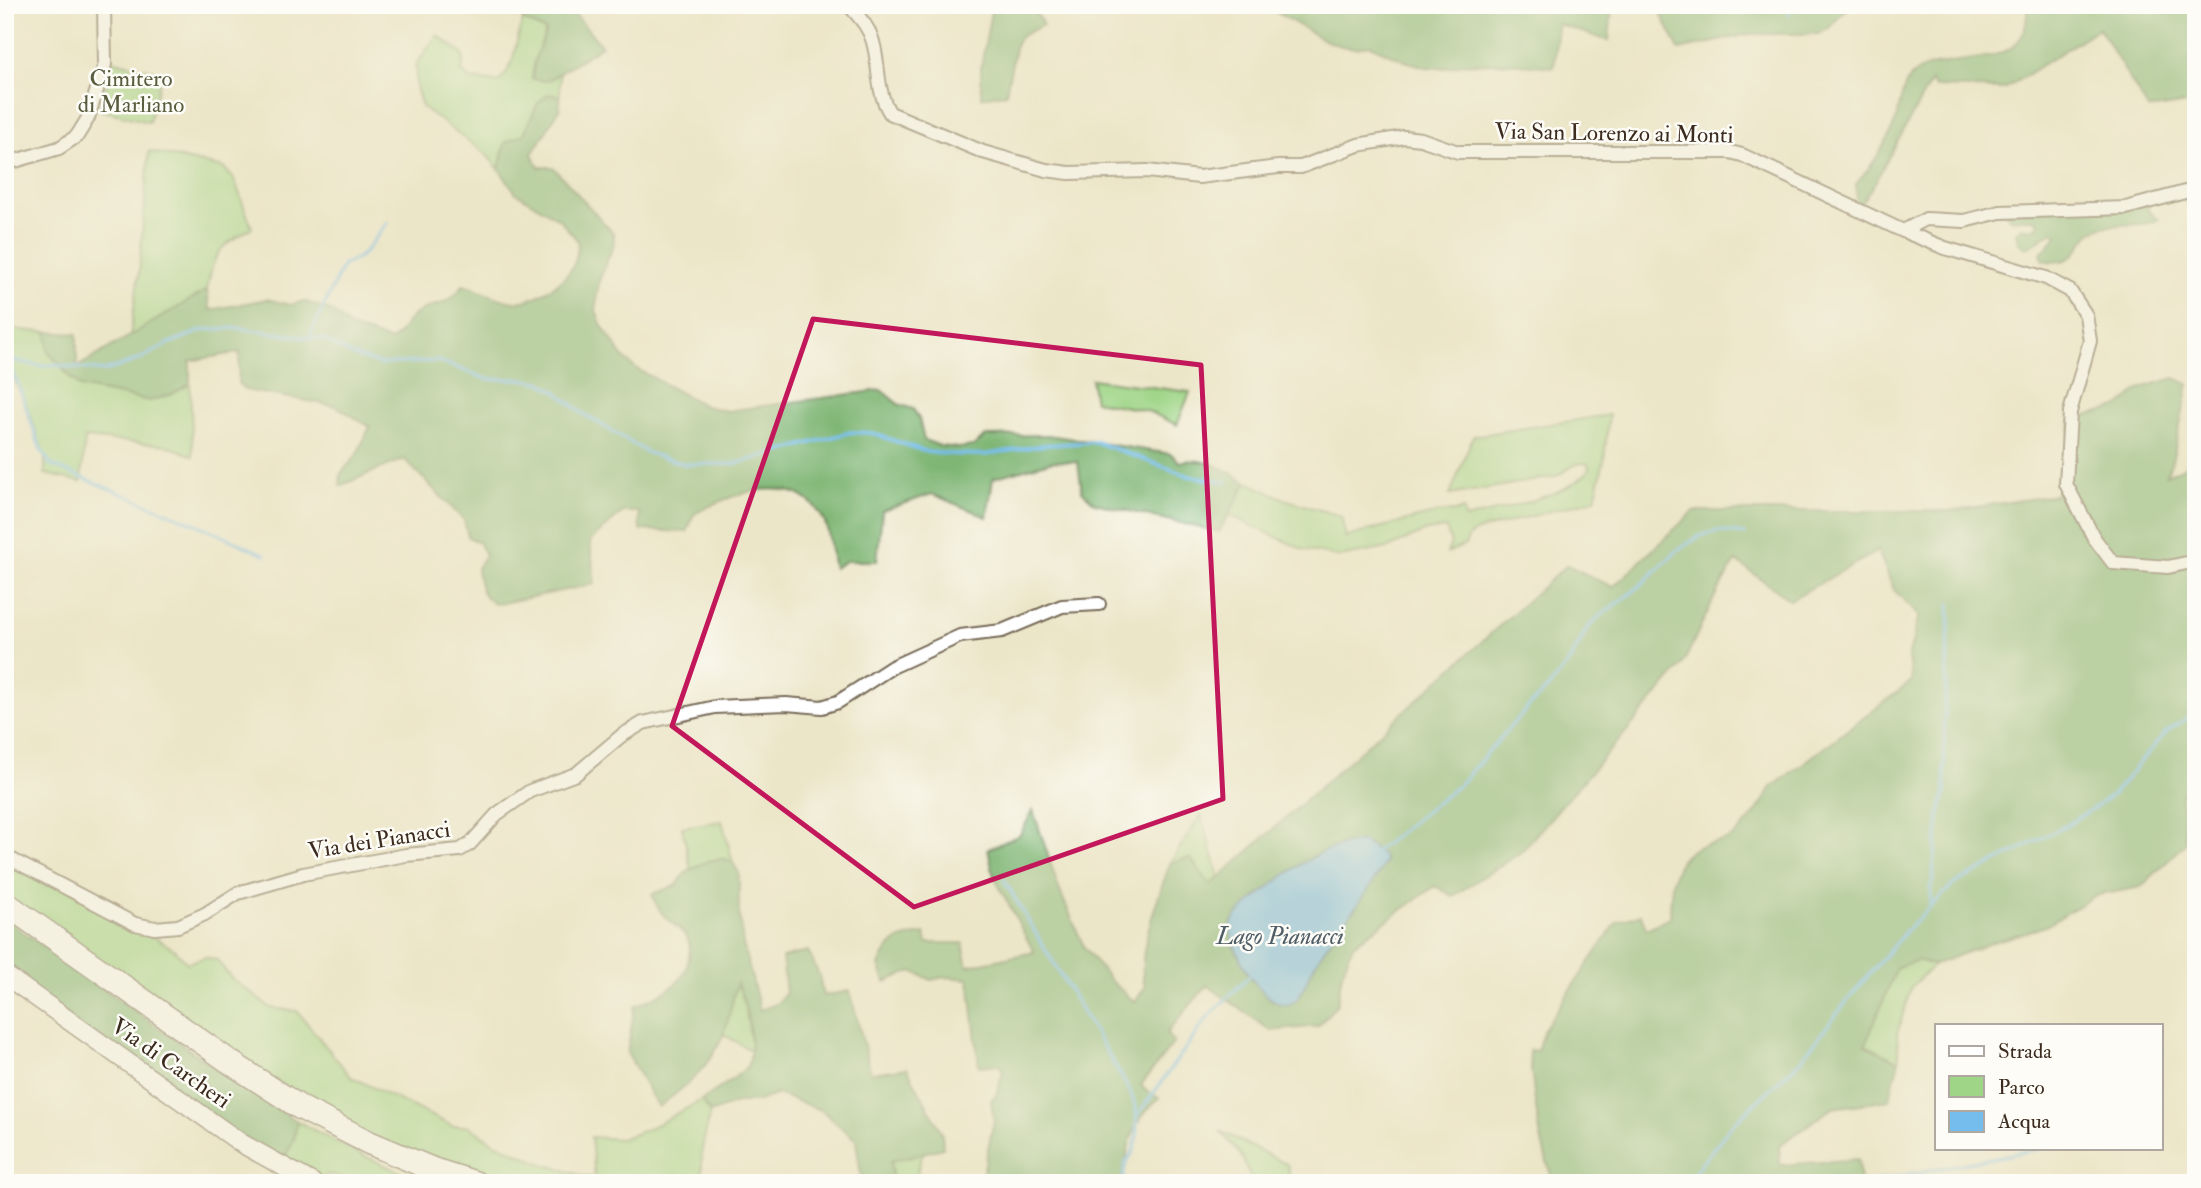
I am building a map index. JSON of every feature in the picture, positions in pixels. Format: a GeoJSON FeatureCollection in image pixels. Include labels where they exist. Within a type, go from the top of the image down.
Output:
{"type":"FeatureCollection","features":[{"type":"Feature","properties":{"kind":"highway"},"geometry":{"type":"LineString","coordinates":[[5,903],[230,1062],[301,1108],[370,1143],[434,1170],[475,1183]]}},
{"type":"Feature","properties":{"kind":"highway"},"geometry":{"type":"LineString","coordinates":[[5,919],[162,1032],[287,1115],[351,1150],[432,1183]]}},
{"type":"Feature","properties":{"kind":"street"},"geometry":{"type":"LineString","coordinates":[[5,163],[59,148],[78,136],[88,118],[105,64],[104,5]]}},
{"type":"Feature","properties":{"kind":"street","name":"Via San Lorenzo ai Monti"},"geometry":{"type":"LineString","coordinates":[[849,5],[868,28],[874,43],[882,95],[890,113],[984,152],[1046,170],[1069,173],[1146,170],[1199,177],[1278,167],[1301,167],[1358,145],[1404,137],[1421,139],[1458,152],[1730,152],[1742,155],[1945,248],[2046,278],[2070,291],[2086,315],[2090,341],[2074,391],[2069,419],[2066,484],[2074,502],[2094,538],[2113,563],[2168,567],[2196,561]]}},
{"type":"Feature","properties":{"kind":"street"},"geometry":{"type":"LineString","coordinates":[[1903,231],[1926,219],[1964,221],[2000,212],[2126,208],[2196,189]]}},
{"type":"Feature","properties":{"kind":"street","name":"Via dei Pianacci"},"geometry":{"type":"LineString","coordinates":[[5,856],[135,924],[155,928],[178,926],[205,914],[238,893],[303,874],[406,855],[460,850],[470,844],[497,814],[530,792],[576,774],[621,736],[643,723],[715,707],[786,704],[822,707],[838,702],[892,667],[960,636],[1002,631],[1062,606],[1099,604]]}},
{"type":"Feature","properties":{"kind":"street","name":"Via di Carcheri"},"geometry":{"type":"LineString","coordinates":[[5,975],[242,1143],[311,1182]]}},
{"type":"Feature","properties":{"kind":"highlighted area"},"geometry":{"type":"Polygon","coordinates":[[[813,319],[1201,365],[1223,799],[914,907],[672,726],[813,319]]]}},
{"type":"Feature","properties":{"kind":"green space"},"geometry":{"type":"Polygon","coordinates":[[[517,5],[567,5],[602,46],[546,81],[532,79],[535,59],[546,31],[523,20],[517,5]]]}},
{"type":"Feature","properties":{"kind":"green space"},"geometry":{"type":"Polygon","coordinates":[[[992,5],[1032,5],[1043,25],[1021,36],[1016,43],[1006,93],[981,97],[981,68],[992,5]]]}},
{"type":"Feature","properties":{"kind":"green space"},"geometry":{"type":"Polygon","coordinates":[[[1264,5],[1612,5],[1609,41],[1558,24],[1554,67],[1509,63],[1463,64],[1445,68],[1426,67],[1405,61],[1370,45],[1356,48],[1341,46],[1324,40],[1264,5]]]}},
{"type":"Feature","properties":{"kind":"green space"},"geometry":{"type":"Polygon","coordinates":[[[1643,5],[1850,5],[1828,29],[1818,34],[1749,34],[1679,50],[1659,9],[1643,5]]]}},
{"type":"Feature","properties":{"kind":"green space"},"geometry":{"type":"Polygon","coordinates":[[[2027,5],[2196,5],[2196,102],[2148,109],[2099,28],[2005,89],[1935,87],[1931,81],[1874,184],[1857,209],[1856,184],[1872,164],[1890,133],[1911,76],[1933,65],[2005,51],[2017,42],[2025,27],[2027,5]]]}},
{"type":"Feature","properties":{"kind":"green space"},"geometry":{"type":"Polygon","coordinates":[[[523,20],[546,31],[535,59],[532,79],[546,81],[560,74],[560,96],[548,94],[538,103],[524,134],[505,143],[499,169],[486,154],[422,107],[416,87],[416,65],[437,35],[462,53],[462,71],[470,79],[498,82],[509,69],[523,20]]]}},
{"type":"Feature","properties":{"kind":"green space","name":"Cimitero di Marliano"},"geometry":{"type":"Polygon","coordinates":[[[112,60],[162,73],[149,122],[100,110],[112,60]]]}},
{"type":"Feature","properties":{"kind":"green space"},"geometry":{"type":"Polygon","coordinates":[[[548,94],[560,96],[560,109],[532,154],[539,167],[553,167],[614,234],[614,244],[600,278],[596,311],[602,326],[624,358],[635,368],[705,406],[727,411],[881,390],[898,404],[913,409],[919,419],[924,440],[940,446],[973,446],[986,436],[1048,435],[1171,454],[1180,462],[1207,463],[1247,482],[1219,532],[1095,503],[1082,491],[1078,462],[1053,461],[993,478],[987,517],[932,494],[882,511],[877,561],[846,561],[834,568],[824,520],[812,504],[797,494],[781,490],[763,490],[727,499],[694,514],[687,532],[640,530],[639,512],[623,512],[590,541],[595,584],[498,604],[484,595],[477,568],[485,555],[478,542],[468,537],[464,520],[404,459],[340,486],[341,473],[356,456],[370,427],[336,406],[245,390],[238,383],[240,352],[190,361],[190,384],[172,394],[150,401],[80,387],[48,352],[47,332],[77,334],[77,367],[207,290],[210,310],[267,299],[290,305],[304,301],[333,312],[350,327],[391,341],[413,316],[452,298],[463,285],[516,302],[547,291],[572,268],[578,241],[560,220],[516,193],[499,169],[505,143],[524,134],[538,103],[548,94]]]}},
{"type":"Feature","properties":{"kind":"green space"},"geometry":{"type":"Polygon","coordinates":[[[149,151],[224,168],[234,179],[252,228],[219,252],[212,266],[207,290],[130,336],[139,273],[149,151]]]}},
{"type":"Feature","properties":{"kind":"green space"},"geometry":{"type":"Polygon","coordinates":[[[2147,203],[2150,212],[2159,219],[2145,224],[2100,228],[2086,238],[2072,256],[2056,262],[2043,260],[2041,254],[2057,235],[2054,232],[2026,248],[2019,243],[2016,233],[2021,227],[2037,227],[2039,222],[2033,219],[2011,219],[2004,212],[2147,203]]]}},
{"type":"Feature","properties":{"kind":"green space"},"geometry":{"type":"Polygon","coordinates":[[[5,329],[47,332],[49,352],[71,379],[150,401],[172,394],[190,384],[193,456],[166,445],[85,438],[81,482],[45,474],[45,459],[30,414],[5,359],[5,329]]]}},
{"type":"Feature","properties":{"kind":"green space"},"geometry":{"type":"Polygon","coordinates":[[[2174,378],[2189,384],[2172,461],[2166,475],[2184,467],[2196,449],[2196,771],[2181,796],[2186,843],[2141,887],[2094,896],[2046,926],[1993,942],[1934,965],[1918,960],[1897,967],[1865,1045],[1899,1061],[1889,1100],[1832,1108],[1779,1146],[1780,1165],[1858,1159],[1860,1183],[1554,1183],[1540,1135],[1529,1050],[1537,1051],[1544,1029],[1617,922],[1641,914],[1646,929],[1670,918],[1674,877],[1682,860],[1689,853],[1698,847],[1726,840],[1736,834],[1754,815],[1772,787],[1912,681],[1908,658],[1919,615],[1894,590],[1878,551],[1790,600],[1736,561],[1717,592],[1682,666],[1520,853],[1453,896],[1435,886],[1353,945],[1342,974],[1337,1004],[1318,1026],[1271,1031],[1207,985],[1166,1034],[1174,1042],[1141,1085],[1159,1098],[1136,1126],[1122,1183],[981,1183],[994,1120],[991,1100],[996,1095],[1003,1072],[1000,1065],[979,1066],[969,979],[945,977],[931,980],[912,971],[885,982],[879,965],[887,950],[896,941],[925,934],[927,943],[963,943],[968,966],[1034,952],[994,877],[988,849],[1020,835],[1033,810],[1059,889],[1084,947],[1111,981],[1135,1002],[1145,987],[1143,958],[1146,942],[1170,863],[1190,858],[1211,885],[1567,565],[1613,587],[1694,511],[1949,511],[2054,495],[2066,483],[2071,420],[2118,407],[2141,388],[2174,378]],[[1363,841],[1346,843],[1316,855],[1256,897],[1232,942],[1250,977],[1273,1001],[1296,1000],[1317,960],[1385,862],[1383,855],[1363,841]]]}},
{"type":"Feature","properties":{"kind":"green space"},"geometry":{"type":"Polygon","coordinates":[[[1091,379],[1190,392],[1177,425],[1148,411],[1095,401],[1091,379]]]}},
{"type":"Feature","properties":{"kind":"green space"},"geometry":{"type":"Polygon","coordinates":[[[1609,415],[1604,460],[1595,499],[1477,531],[1469,536],[1465,545],[1447,553],[1451,543],[1446,528],[1426,531],[1388,548],[1339,557],[1302,549],[1229,515],[1247,482],[1287,500],[1341,516],[1346,538],[1440,512],[1463,509],[1465,519],[1552,494],[1581,478],[1589,469],[1588,464],[1579,463],[1554,477],[1450,495],[1473,436],[1609,415]]]}},
{"type":"Feature","properties":{"kind":"green space"},"geometry":{"type":"Polygon","coordinates":[[[1201,815],[1219,876],[1211,886],[1170,863],[1201,815]]]}},
{"type":"Feature","properties":{"kind":"green space"},"geometry":{"type":"Polygon","coordinates":[[[722,821],[733,863],[722,859],[712,860],[691,870],[682,827],[722,821]]]}},
{"type":"Feature","properties":{"kind":"green space"},"geometry":{"type":"Polygon","coordinates":[[[5,856],[135,924],[175,950],[187,963],[206,957],[217,960],[230,977],[271,1008],[297,1011],[351,1077],[452,1126],[468,1126],[493,1142],[543,1164],[595,1179],[591,1137],[621,1139],[650,1128],[702,1100],[710,1113],[702,1149],[702,1183],[475,1183],[370,1143],[5,903],[5,856]]]}},
{"type":"Feature","properties":{"kind":"green space"},"geometry":{"type":"Polygon","coordinates":[[[725,859],[733,863],[739,873],[739,912],[743,944],[760,1010],[777,1004],[786,993],[782,958],[808,951],[819,975],[823,996],[850,991],[871,1073],[907,1068],[942,1133],[943,1148],[891,1161],[892,1183],[862,1183],[856,1140],[821,1110],[778,1094],[756,1102],[739,1102],[710,1113],[702,1100],[738,1075],[749,1060],[751,1038],[737,983],[725,1029],[711,1058],[687,1084],[658,1107],[627,1053],[635,1006],[662,994],[677,983],[683,976],[689,957],[688,939],[663,915],[652,894],[677,885],[685,873],[707,861],[725,859]]]}},
{"type":"Feature","properties":{"kind":"green space"},"geometry":{"type":"Polygon","coordinates":[[[5,919],[231,1079],[297,1121],[294,1139],[281,1165],[5,975],[5,919]]]}},
{"type":"Feature","properties":{"kind":"green space"},"geometry":{"type":"Polygon","coordinates":[[[1918,960],[1934,965],[1911,987],[1897,1034],[1899,1061],[1864,1046],[1897,967],[1918,960]]]}},
{"type":"Feature","properties":{"kind":"green space"},"geometry":{"type":"Polygon","coordinates":[[[737,982],[745,1007],[752,1051],[723,1034],[737,982]]]}},
{"type":"Feature","properties":{"kind":"green space"},"geometry":{"type":"Polygon","coordinates":[[[297,1121],[351,1150],[405,1174],[377,1183],[359,1182],[330,1174],[311,1182],[281,1165],[294,1139],[297,1121]]]}},
{"type":"Feature","properties":{"kind":"green space"},"geometry":{"type":"Polygon","coordinates":[[[1220,1131],[1287,1164],[1290,1177],[1296,1183],[1253,1183],[1241,1155],[1220,1131]]]}},
{"type":"Feature","properties":{"kind":"green space"},"geometry":{"type":"Polygon","coordinates":[[[923,1153],[917,1183],[892,1183],[891,1161],[923,1153]]]}},
{"type":"Feature","properties":{"kind":"water","name":"Lago Pianacci"},"geometry":{"type":"Polygon","coordinates":[[[1363,841],[1383,855],[1385,862],[1318,959],[1295,1001],[1285,1004],[1274,1001],[1252,979],[1243,964],[1236,949],[1231,925],[1244,908],[1283,876],[1322,852],[1363,841]]]}},
{"type":"Feature","properties":{"kind":"waterway"},"geometry":{"type":"LineString","coordinates":[[1789,14],[1790,5]]}},
{"type":"Feature","properties":{"kind":"waterway"},"geometry":{"type":"LineString","coordinates":[[310,336],[343,265],[365,252],[387,223]]}},
{"type":"Feature","properties":{"kind":"waterway"},"geometry":{"type":"LineString","coordinates":[[5,360],[39,366],[54,365],[105,371],[140,359],[203,330],[237,328],[325,340],[352,355],[380,364],[439,361],[487,379],[523,379],[542,383],[582,413],[648,453],[685,464],[734,464],[851,432],[872,433],[927,452],[949,454],[984,455],[1044,445],[1096,442],[1189,476],[1227,482]]}},
{"type":"Feature","properties":{"kind":"waterway"},"geometry":{"type":"LineString","coordinates":[[6,360],[17,381],[41,450],[51,465],[265,555]]}},
{"type":"Feature","properties":{"kind":"waterway"},"geometry":{"type":"LineString","coordinates":[[1374,853],[1460,784],[1550,686],[1570,660],[1588,627],[1605,612],[1634,591],[1679,549],[1700,536],[1719,531],[1745,534]]}},
{"type":"Feature","properties":{"kind":"waterway"},"geometry":{"type":"LineString","coordinates":[[1930,904],[1939,816],[1945,792],[1944,728],[1950,604]]}},
{"type":"Feature","properties":{"kind":"waterway"},"geometry":{"type":"LineString","coordinates":[[1686,1183],[1731,1126],[1800,1061],[1903,934],[1954,884],[2067,825],[2097,806],[2113,794],[2167,731],[2196,713]]}},
{"type":"Feature","properties":{"kind":"waterway"},"geometry":{"type":"LineString","coordinates":[[1004,880],[1130,1091],[1136,1108],[1137,1136],[1133,1152],[1126,1162],[1122,1183]]}},
{"type":"Feature","properties":{"kind":"waterway"},"geometry":{"type":"LineString","coordinates":[[1137,1116],[1208,1017],[1251,974]]}},
{"type":"Feature","properties":{"kind":"waterway"},"geometry":{"type":"LineString","coordinates":[[1865,1183],[2033,1150]]}},
{"type":"Feature","properties":{"kind":"waterway"},"geometry":{"type":"LineString","coordinates":[[1691,1175],[1769,1183]]}}]}
